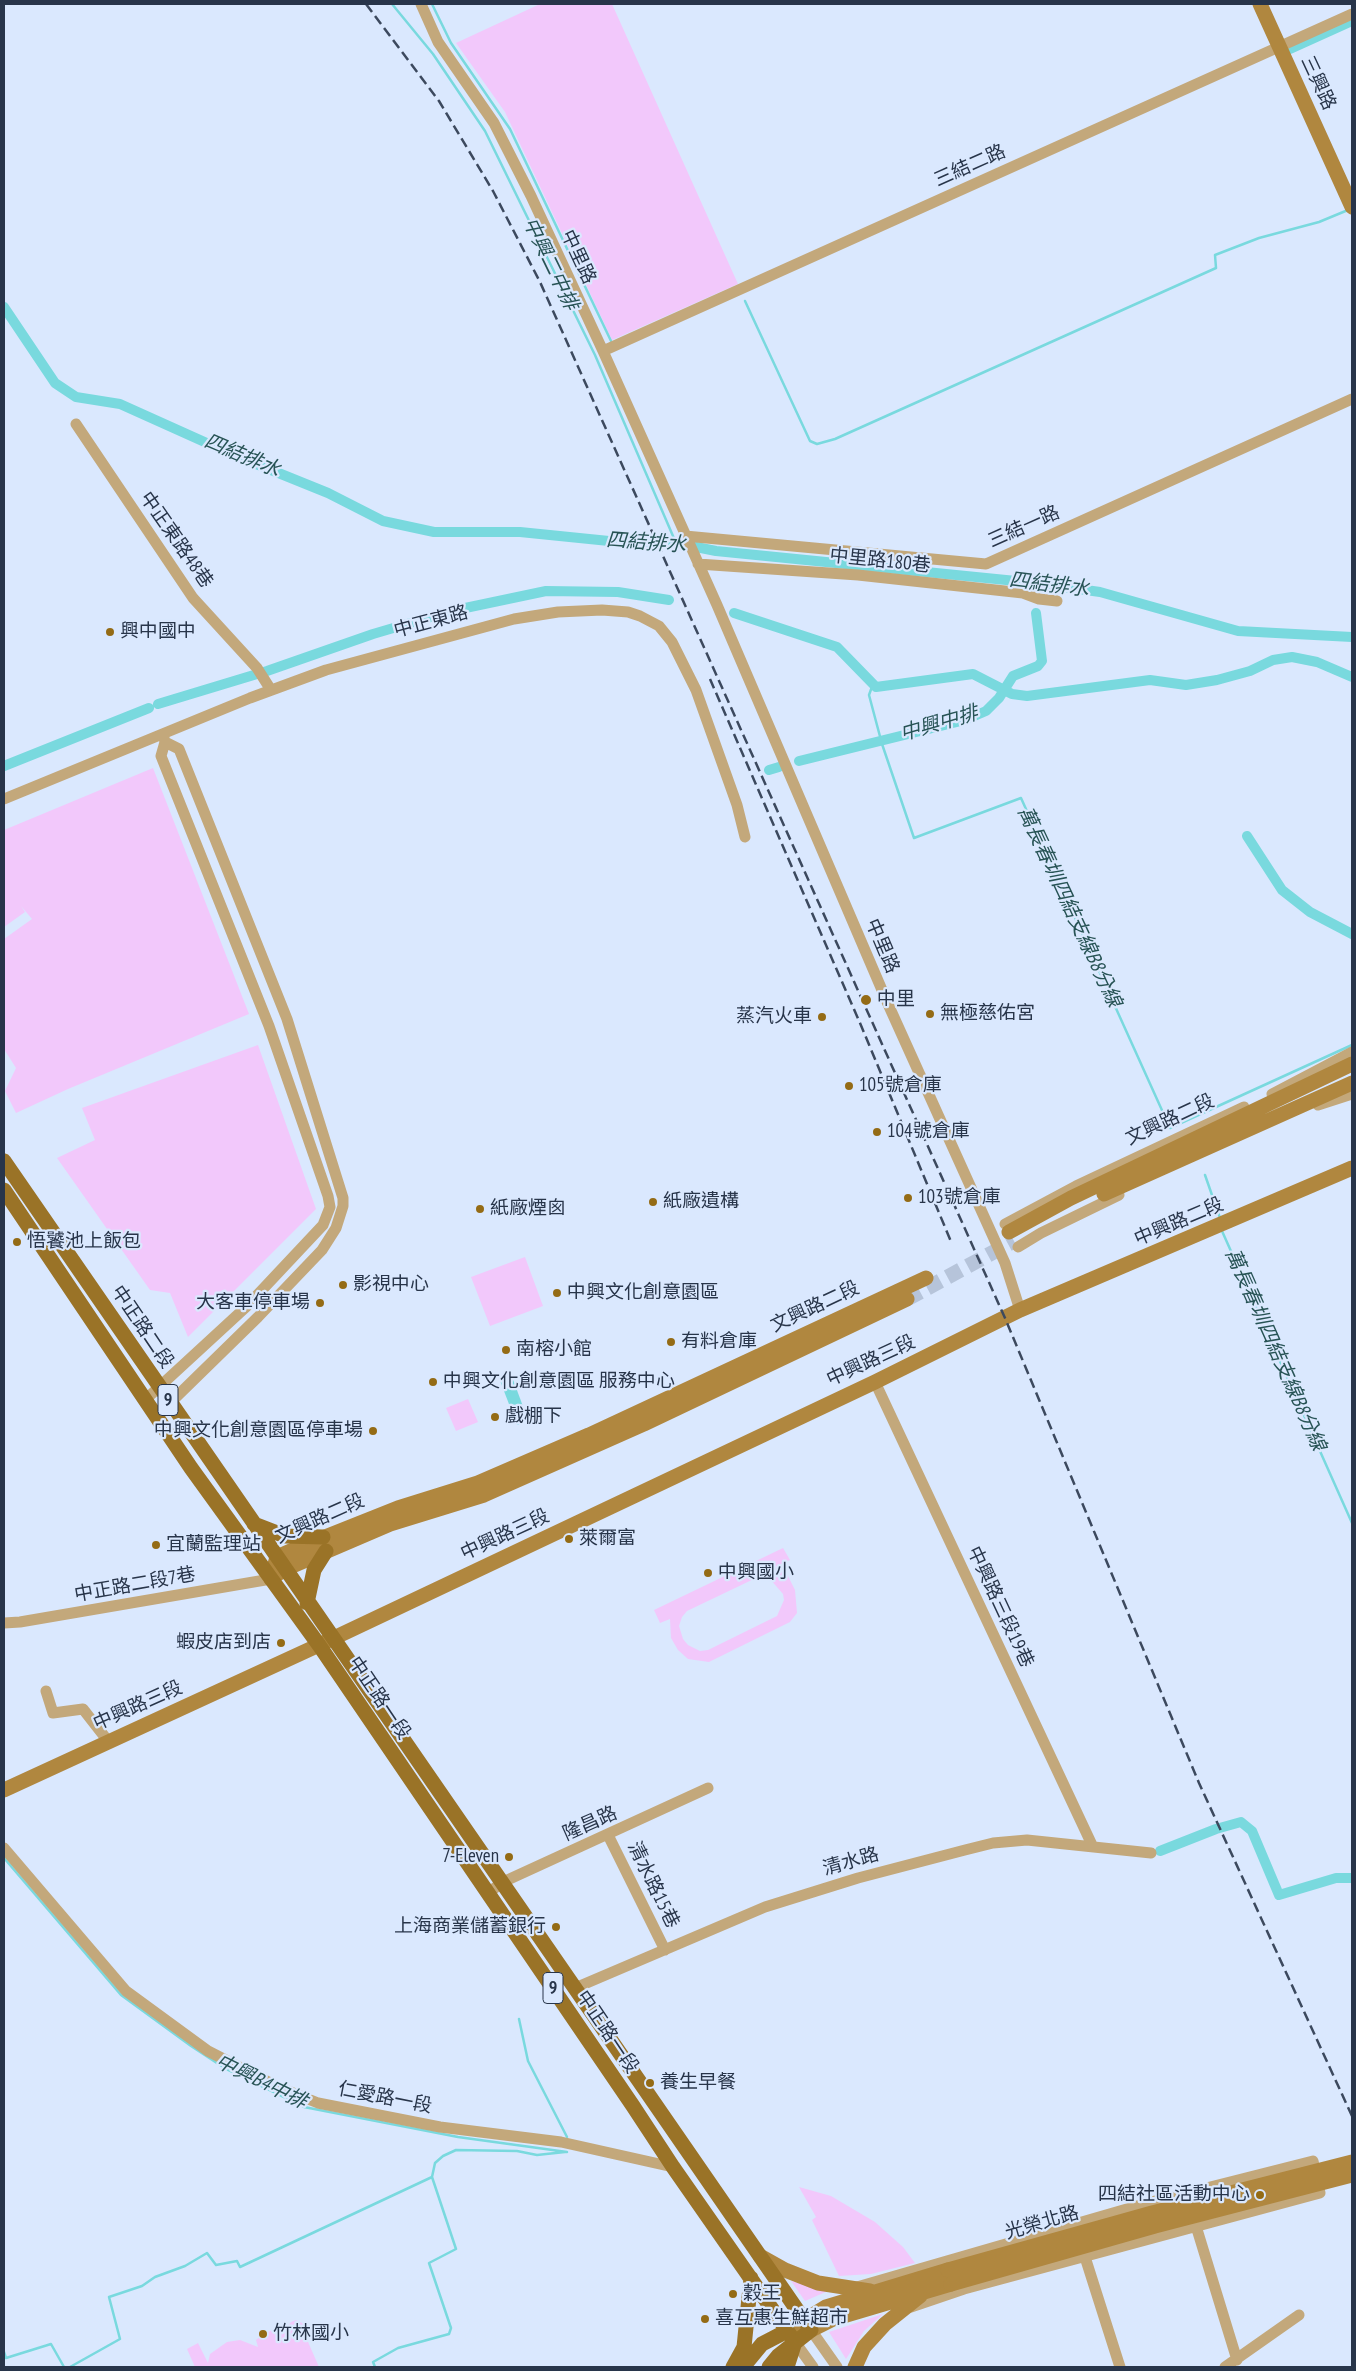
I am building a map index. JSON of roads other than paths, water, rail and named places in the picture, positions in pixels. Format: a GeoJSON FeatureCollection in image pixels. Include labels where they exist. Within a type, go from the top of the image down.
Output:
{"type":"FeatureCollection","features":[{"type":"Feature","properties":{"kind":"main road","name":"中正路二段"},"geometry":{"type":"LineString","coordinates":[[4,1161],[307,1603],[334,1638]]}},
{"type":"Feature","properties":{"kind":"main road","name":"中正路二段"},"geometry":{"type":"LineString","coordinates":[[4,1190],[145,1400],[319,1645]]}},
{"type":"Feature","properties":{"kind":"main road"},"geometry":{"type":"LineString","coordinates":[[254,1524],[285,1536],[325,1544],[314,1570],[307,1603]]}},
{"type":"Feature","properties":{"kind":"main road","name":"中正路一段"},"geometry":{"type":"LineString","coordinates":[[334,1638],[808,2325]]}},
{"type":"Feature","properties":{"kind":"main road","name":"中正路一段"},"geometry":{"type":"LineString","coordinates":[[319,1645],[633,2106],[672,2168],[791,2336]]}},
{"type":"Feature","properties":{"kind":"main road"},"geometry":{"type":"LineString","coordinates":[[733,2367],[744,2347],[751,2278]]}},
{"type":"Feature","properties":{"kind":"main road"},"geometry":{"type":"LineString","coordinates":[[743,2367],[762,2344],[791,2336]]}},
{"type":"Feature","properties":{"kind":"main road"},"geometry":{"type":"LineString","coordinates":[[757,2367],[791,2336]]}},
{"type":"Feature","properties":{"kind":"main road"},"geometry":{"type":"LineString","coordinates":[[769,2367],[791,2336]]}},
{"type":"Feature","properties":{"kind":"main road"},"geometry":{"type":"LineString","coordinates":[[787,2367],[791,2336]]}},
{"type":"Feature","properties":{"kind":"street","name":"中里路"},"geometry":{"type":"LineString","coordinates":[[422,4],[438,42],[494,123],[531,196],[603,351],[717,605],[884,995],[1005,1263],[1020,1310]]}},
{"type":"Feature","properties":{"kind":"street","name":"三興路"},"geometry":{"type":"LineString","coordinates":[[1260,4],[1352,207]]}},
{"type":"Feature","properties":{"kind":"street","name":"三結二路"},"geometry":{"type":"LineString","coordinates":[[603,351],[1352,14]]}},
{"type":"Feature","properties":{"kind":"street","name":"三結一路"},"geometry":{"type":"LineString","coordinates":[[686,536],[986,564],[1352,399]]}},
{"type":"Feature","properties":{"kind":"street","name":"中正東路48巷"},"geometry":{"type":"LineString","coordinates":[[76,424],[193,598],[260,671],[272,690]]}},
{"type":"Feature","properties":{"kind":"street","name":"中里路180巷"},"geometry":{"type":"LineString","coordinates":[[698,564],[858,575],[1022,594],[1057,601]]}},
{"type":"Feature","properties":{"kind":"street","name":"中正東路"},"geometry":{"type":"LineString","coordinates":[[4,799],[164,737],[272,690],[352,662],[514,619],[558,612],[602,610],[628,612],[640,616],[651,621],[665,632],[696,690],[737,805],[746,837]]}},
{"type":"Feature","properties":{"kind":"street"},"geometry":{"type":"LineString","coordinates":[[145,1400],[160,1389],[246,1307],[316,1232],[328,1216],[330,1207],[328,1196],[269,1026],[162,756],[164,737]]}},
{"type":"Feature","properties":{"kind":"street"},"geometry":{"type":"LineString","coordinates":[[156,1414],[170,1403],[258,1317],[322,1250],[336,1228],[343,1206],[343,1198],[287,1019],[179,749],[164,737]]}},
{"type":"Feature","properties":{"kind":"street","name":"文興路二段"},"geometry":{"type":"LineString","coordinates":[[1011,1236],[1076,1186],[1276,1092],[1352,1052]]}},
{"type":"Feature","properties":{"kind":"street","name":"文興路二段"},"geometry":{"type":"LineString","coordinates":[[1011,1236],[1071,1198],[1352,1064]]}},
{"type":"Feature","properties":{"kind":"street","name":"文興路二段"},"geometry":{"type":"LineString","coordinates":[[1011,1236],[1352,1083]]}},
{"type":"Feature","properties":{"kind":"street"},"geometry":{"type":"LineString","coordinates":[[1011,1236],[1100,1204],[1325,1102],[1352,1094]]}},
{"type":"Feature","properties":{"kind":"street","name":"中興路二段"},"geometry":{"type":"LineString","coordinates":[[1020,1310],[1352,1168]]}},
{"type":"Feature","properties":{"kind":"street","name":"文興路二段"},"geometry":{"type":"LineString","coordinates":[[271,1579],[281,1563],[325,1544],[398,1508],[478,1483],[589,1435],[926,1278]]}},
{"type":"Feature","properties":{"kind":"street","name":"文興路二段"},"geometry":{"type":"LineString","coordinates":[[325,1544],[484,1496],[644,1424],[907,1299]]}},
{"type":"Feature","properties":{"kind":"street","name":"中興路三段"},"geometry":{"type":"LineString","coordinates":[[4,1790],[334,1638],[874,1382],[1020,1310]]}},
{"type":"Feature","properties":{"kind":"street","name":"中興路三段19巷"},"geometry":{"type":"LineString","coordinates":[[874,1382],[1093,1847]]}},
{"type":"Feature","properties":{"kind":"street","name":"中正路二段7巷"},"geometry":{"type":"LineString","coordinates":[[4,1623],[20,1622],[271,1579]]}},
{"type":"Feature","properties":{"kind":"street"},"geometry":{"type":"LineString","coordinates":[[46,1691],[53,1713],[83,1709],[108,1741]]}},
{"type":"Feature","properties":{"kind":"street","name":"隆昌路"},"geometry":{"type":"LineString","coordinates":[[488,1893],[502,1882],[708,1788]]}},
{"type":"Feature","properties":{"kind":"street","name":"清水路15巷"},"geometry":{"type":"LineString","coordinates":[[608,1835],[665,1950]]}},
{"type":"Feature","properties":{"kind":"street","name":"清水路"},"geometry":{"type":"LineString","coordinates":[[575,1988],[765,1907],[858,1878],[994,1843],[1028,1840],[1151,1853]]}},
{"type":"Feature","properties":{"kind":"street","name":"仁愛路一段"},"geometry":{"type":"LineString","coordinates":[[4,1848],[126,1991],[208,2050],[276,2086],[318,2103],[440,2127],[561,2142],[672,2168]]}},
{"type":"Feature","properties":{"kind":"street","name":"光榮北路"},"geometry":{"type":"LineString","coordinates":[[852,2288],[1151,2202],[1313,2161],[1320,2193],[964,2289],[906,2308]]}},
{"type":"Feature","properties":{"kind":"street","name":"光榮北路"},"geometry":{"type":"LineString","coordinates":[[808,2325],[925,2292],[949,2277],[1152,2213],[1352,2162]]}},
{"type":"Feature","properties":{"kind":"street","name":"光榮北路"},"geometry":{"type":"LineString","coordinates":[[791,2336],[808,2325],[826,2307],[874,2292],[949,2277],[1352,2175]]}},
{"type":"Feature","properties":{"kind":"street"},"geometry":{"type":"LineString","coordinates":[[1196,2226],[1236,2360]]}},
{"type":"Feature","properties":{"kind":"street"},"geometry":{"type":"LineString","coordinates":[[760,2256],[784,2270],[818,2283],[874,2292]]}},
{"type":"Feature","properties":{"kind":"street"},"geometry":{"type":"LineString","coordinates":[[1085,2257],[1120,2367]]}},
{"type":"Feature","properties":{"kind":"street"},"geometry":{"type":"LineString","coordinates":[[855,2367],[864,2347],[884,2324],[925,2292]]}},
{"type":"Feature","properties":{"kind":"street"},"geometry":{"type":"LineString","coordinates":[[1225,2367],[1299,2315]]}},
{"type":"Feature","properties":{"kind":"street"},"geometry":{"type":"LineString","coordinates":[[808,2325],[837,2367]]}},
{"type":"Feature","properties":{"kind":"street"},"geometry":{"type":"LineString","coordinates":[[791,2336],[813,2367]]}},
{"type":"Feature","properties":{"kind":"waterway","name":"中興二中排"},"geometry":{"type":"LineString","coordinates":[[392,4],[433,54],[485,131],[595,355],[676,543]]}},
{"type":"Feature","properties":{"kind":"waterway"},"geometry":{"type":"LineString","coordinates":[[432,4],[451,43],[510,129],[611,341]]}},
{"type":"Feature","properties":{"kind":"waterway"},"geometry":{"type":"LineString","coordinates":[[1290,49],[1352,21]]}},
{"type":"Feature","properties":{"kind":"waterway"},"geometry":{"type":"LineString","coordinates":[[745,301],[810,441],[817,444],[835,439],[1216,268],[1215,255],[1259,238],[1319,222],[1348,210]]}},
{"type":"Feature","properties":{"kind":"waterway","name":"四結排水"},"geometry":{"type":"LineString","coordinates":[[4,307],[55,383],[76,397],[120,404],[229,453],[328,493],[383,521],[434,532],[520,532],[609,541],[676,543],[716,551],[1036,583],[1100,592],[1238,631],[1352,637]]}},
{"type":"Feature","properties":{"kind":"waterway"},"geometry":{"type":"LineString","coordinates":[[158,704],[267,671],[373,634],[451,611],[546,591],[618,592],[669,600]]}},
{"type":"Feature","properties":{"kind":"waterway"},"geometry":{"type":"LineString","coordinates":[[734,613],[837,647],[876,687],[973,674],[1012,694],[1027,696],[1150,680],[1186,685],[1217,680],[1250,671],[1273,660],[1292,657],[1317,662],[1352,677]]}},
{"type":"Feature","properties":{"kind":"waterway","name":"中興中排"},"geometry":{"type":"LineString","coordinates":[[799,761],[965,720],[986,711],[999,698],[1013,676],[1038,666],[1042,661],[1036,613]]}},
{"type":"Feature","properties":{"kind":"waterway","name":"萬長春圳四結支線B8分線"},"geometry":{"type":"LineString","coordinates":[[873,684],[869,695],[882,744],[914,838],[1021,798],[1170,1128],[1352,1045]]}},
{"type":"Feature","properties":{"kind":"waterway"},"geometry":{"type":"LineString","coordinates":[[4,766],[149,708]]}},
{"type":"Feature","properties":{"kind":"waterway","name":"中興中排"},"geometry":{"type":"LineString","coordinates":[[769,770],[779,767]]}},
{"type":"Feature","properties":{"kind":"waterway"},"geometry":{"type":"LineString","coordinates":[[1247,836],[1282,890],[1310,912],[1352,934]]}},
{"type":"Feature","properties":{"kind":"waterway","name":"萬長春圳四結支線B8分線"},"geometry":{"type":"LineString","coordinates":[[1205,1175],[1220,1218]]}},
{"type":"Feature","properties":{"kind":"waterway","name":"萬長春圳四結支線B8分線"},"geometry":{"type":"LineString","coordinates":[[1222,1231],[1352,1523]]}},
{"type":"Feature","properties":{"kind":"waterway"},"geometry":{"type":"LineString","coordinates":[[1160,1851],[1216,1829],[1241,1822],[1252,1831],[1279,1895],[1336,1878],[1352,1878]]}},
{"type":"Feature","properties":{"kind":"waterway","name":"中興B4中排"},"geometry":{"type":"LineString","coordinates":[[4,1858],[121,1995],[226,2069],[304,2107],[458,2137],[567,2152]]}},
{"type":"Feature","properties":{"kind":"waterway"},"geometry":{"type":"LineString","coordinates":[[519,2019],[528,2061],[567,2137]]}},
{"type":"Feature","properties":{"kind":"waterway"},"geometry":{"type":"LineString","coordinates":[[375,2367],[373,2362],[398,2348],[449,2334],[451,2328],[429,2263],[456,2249],[432,2177],[435,2163],[443,2156],[456,2150],[517,2151],[537,2155],[565,2152]]}},
{"type":"Feature","properties":{"kind":"waterway"},"geometry":{"type":"LineString","coordinates":[[70,2367],[120,2339],[109,2297],[142,2286],[155,2277],[185,2266],[207,2253],[216,2265],[237,2261],[240,2267],[432,2177]]}},
{"type":"Feature","properties":{"kind":"waterway"},"geometry":{"type":"LineString","coordinates":[[4,2352],[6,2358],[51,2344],[64,2367]]}},
{"type":"Feature","properties":{"kind":"tunnel"},"geometry":{"type":"LineString","coordinates":[[907,1299],[1014,1241]]}},
{"type":"Feature","properties":{"kind":"railway"},"geometry":{"type":"LineString","coordinates":[[366,4],[439,101],[493,191],[540,282],[1005,1318],[1199,1783],[1352,2116]]}},
{"type":"Feature","properties":{"kind":"railway"},"geometry":{"type":"LineString","coordinates":[[710,679],[860,1023],[952,1244]]}},
{"type":"Feature","properties":{"kind":"place","name":"興中國中"},"geometry":{"type":"Point","coordinates":[110,632]}},
{"type":"Feature","properties":{"kind":"place","name":"中里"},"geometry":{"type":"Point","coordinates":[866,1000]}},
{"type":"Feature","properties":{"kind":"place","name":"無極慈佑宮"},"geometry":{"type":"Point","coordinates":[930,1014]}},
{"type":"Feature","properties":{"kind":"place","name":"蒸汽火車"},"geometry":{"type":"Point","coordinates":[822,1017]}},
{"type":"Feature","properties":{"kind":"place","name":"105號倉庫"},"geometry":{"type":"Point","coordinates":[849,1086]}},
{"type":"Feature","properties":{"kind":"place","name":"104號倉庫"},"geometry":{"type":"Point","coordinates":[877,1132]}},
{"type":"Feature","properties":{"kind":"place","name":"103號倉庫"},"geometry":{"type":"Point","coordinates":[908,1198]}},
{"type":"Feature","properties":{"kind":"place","name":"紙廠遺構"},"geometry":{"type":"Point","coordinates":[653,1202]}},
{"type":"Feature","properties":{"kind":"place","name":"紙廠煙囪"},"geometry":{"type":"Point","coordinates":[480,1209]}},
{"type":"Feature","properties":{"kind":"place","name":"悟饕池上飯包"},"geometry":{"type":"Point","coordinates":[17,1242]}},
{"type":"Feature","properties":{"kind":"place","name":"影視中心"},"geometry":{"type":"Point","coordinates":[343,1285]}},
{"type":"Feature","properties":{"kind":"place","name":"中興文化創意園區"},"geometry":{"type":"Point","coordinates":[557,1293]}},
{"type":"Feature","properties":{"kind":"place","name":"大客車停車場"},"geometry":{"type":"Point","coordinates":[320,1303]}},
{"type":"Feature","properties":{"kind":"place","name":"有料倉庫"},"geometry":{"type":"Point","coordinates":[671,1342]}},
{"type":"Feature","properties":{"kind":"place","name":"南榕小館"},"geometry":{"type":"Point","coordinates":[506,1350]}},
{"type":"Feature","properties":{"kind":"place","name":"中興文化創意園區 服務中心"},"geometry":{"type":"Point","coordinates":[433,1382]}},
{"type":"Feature","properties":{"kind":"place","name":"戲棚下"},"geometry":{"type":"Point","coordinates":[495,1417]}},
{"type":"Feature","properties":{"kind":"place","name":"中興文化創意園區停車場"},"geometry":{"type":"Point","coordinates":[373,1431]}},
{"type":"Feature","properties":{"kind":"place","name":"萊爾富"},"geometry":{"type":"Point","coordinates":[569,1539]}},
{"type":"Feature","properties":{"kind":"place","name":"宜蘭監理站"},"geometry":{"type":"Point","coordinates":[156,1545]}},
{"type":"Feature","properties":{"kind":"place","name":"中興國小"},"geometry":{"type":"Point","coordinates":[708,1573]}},
{"type":"Feature","properties":{"kind":"place","name":"蝦皮店到店"},"geometry":{"type":"Point","coordinates":[281,1643]}},
{"type":"Feature","properties":{"kind":"place","name":"7-Eleven"},"geometry":{"type":"Point","coordinates":[509,1857]}},
{"type":"Feature","properties":{"kind":"place","name":"上海商業儲蓄銀行"},"geometry":{"type":"Point","coordinates":[556,1927]}},
{"type":"Feature","properties":{"kind":"place","name":"養生早餐"},"geometry":{"type":"Point","coordinates":[650,2083]}},
{"type":"Feature","properties":{"kind":"place","name":"四結社區活動中心"},"geometry":{"type":"Point","coordinates":[1260,2195]}},
{"type":"Feature","properties":{"kind":"place","name":"穀王"},"geometry":{"type":"Point","coordinates":[733,2294]}},
{"type":"Feature","properties":{"kind":"place","name":"喜互惠生鮮超市"},"geometry":{"type":"Point","coordinates":[705,2319]}},
{"type":"Feature","properties":{"kind":"place","name":"竹林國小"},"geometry":{"type":"Point","coordinates":[263,2334]}}]}
